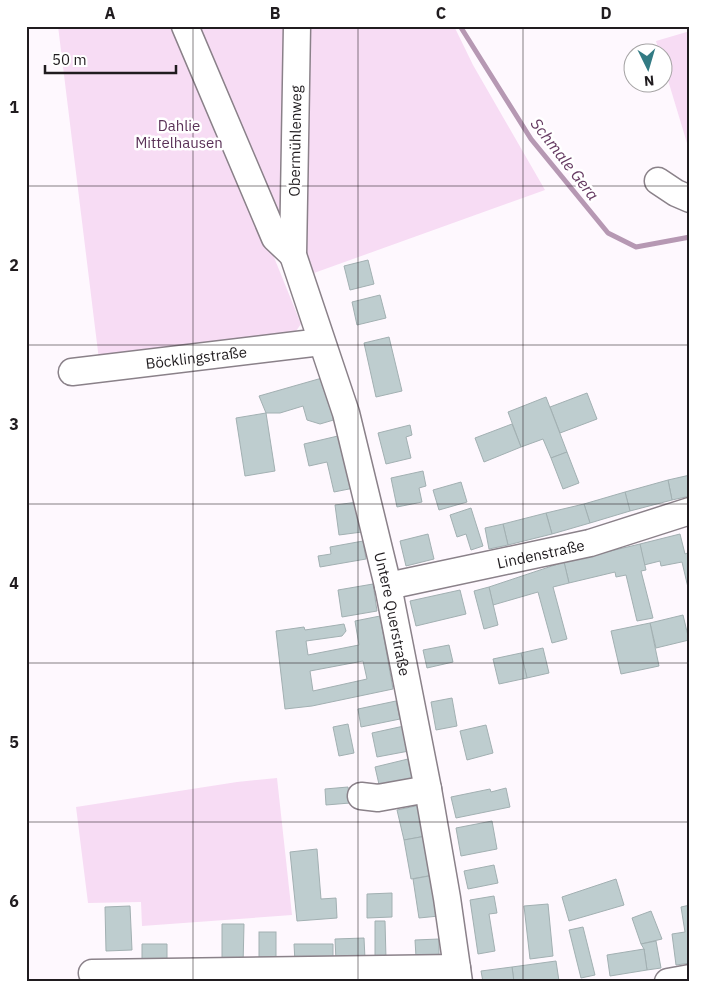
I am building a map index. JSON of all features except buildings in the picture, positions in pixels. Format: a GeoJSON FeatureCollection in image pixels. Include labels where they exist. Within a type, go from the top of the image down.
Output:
{"type":"FeatureCollection","features":[{"type":"Feature","properties":{"kind":"street"},"geometry":{"type":"LineString","coordinates":[[186,26],[275,238],[293,255]]}},
{"type":"Feature","properties":{"kind":"street","name":"Obermühlenweg"},"geometry":{"type":"LineString","coordinates":[[293,255],[297,26]]}},
{"type":"Feature","properties":{"kind":"street"},"geometry":{"type":"LineString","coordinates":[[658,181],[676,194],[690,199]]}},
{"type":"Feature","properties":{"kind":"street","name":"Untere Querstraße"},"geometry":{"type":"LineString","coordinates":[[293,255],[346,413],[388,586],[428,789],[458,975]]}},
{"type":"Feature","properties":{"kind":"street","name":"Böcklingstraße"},"geometry":{"type":"LineString","coordinates":[[72,372],[321,342]]}},
{"type":"Feature","properties":{"kind":"street","name":"Lindenstraße"},"geometry":{"type":"LineString","coordinates":[[388,586],[590,542],[690,511]]}},
{"type":"Feature","properties":{"kind":"street"},"geometry":{"type":"LineString","coordinates":[[361,796],[378,798],[428,789]]}},
{"type":"Feature","properties":{"kind":"street"},"geometry":{"type":"LineString","coordinates":[[92,972],[458,975]]}},
{"type":"Feature","properties":{"kind":"street"},"geometry":{"type":"LineString","coordinates":[[668,982],[690,978]]}},
{"type":"Feature","properties":{"kind":"green space","name":"Dahlie Mittelhausen"},"geometry":{"type":"Polygon","coordinates":[[[58,26],[289,26],[284,216],[261,225],[301,324],[291,338],[99,360],[58,26]]]}},
{"type":"Feature","properties":{"kind":"green space"},"geometry":{"type":"Polygon","coordinates":[[[305,26],[452,26],[455,28],[473,65],[545,190],[314,273],[303,240],[305,26]]]}},
{"type":"Feature","properties":{"kind":"green space"},"geometry":{"type":"Polygon","coordinates":[[[690,31],[690,153],[672,92],[674,92],[674,42],[656,41],[690,31]]]}},
{"type":"Feature","properties":{"kind":"green space"},"geometry":{"type":"Polygon","coordinates":[[[277,778],[292,915],[142,926],[141,902],[88,903],[76,807],[237,782],[277,778]]]}},
{"type":"Feature","properties":{"kind":"waterway","name":"Schmale Gera"},"geometry":{"type":"LineString","coordinates":[[460,26],[531,139],[608,233],[636,247],[690,237]]}}]}
